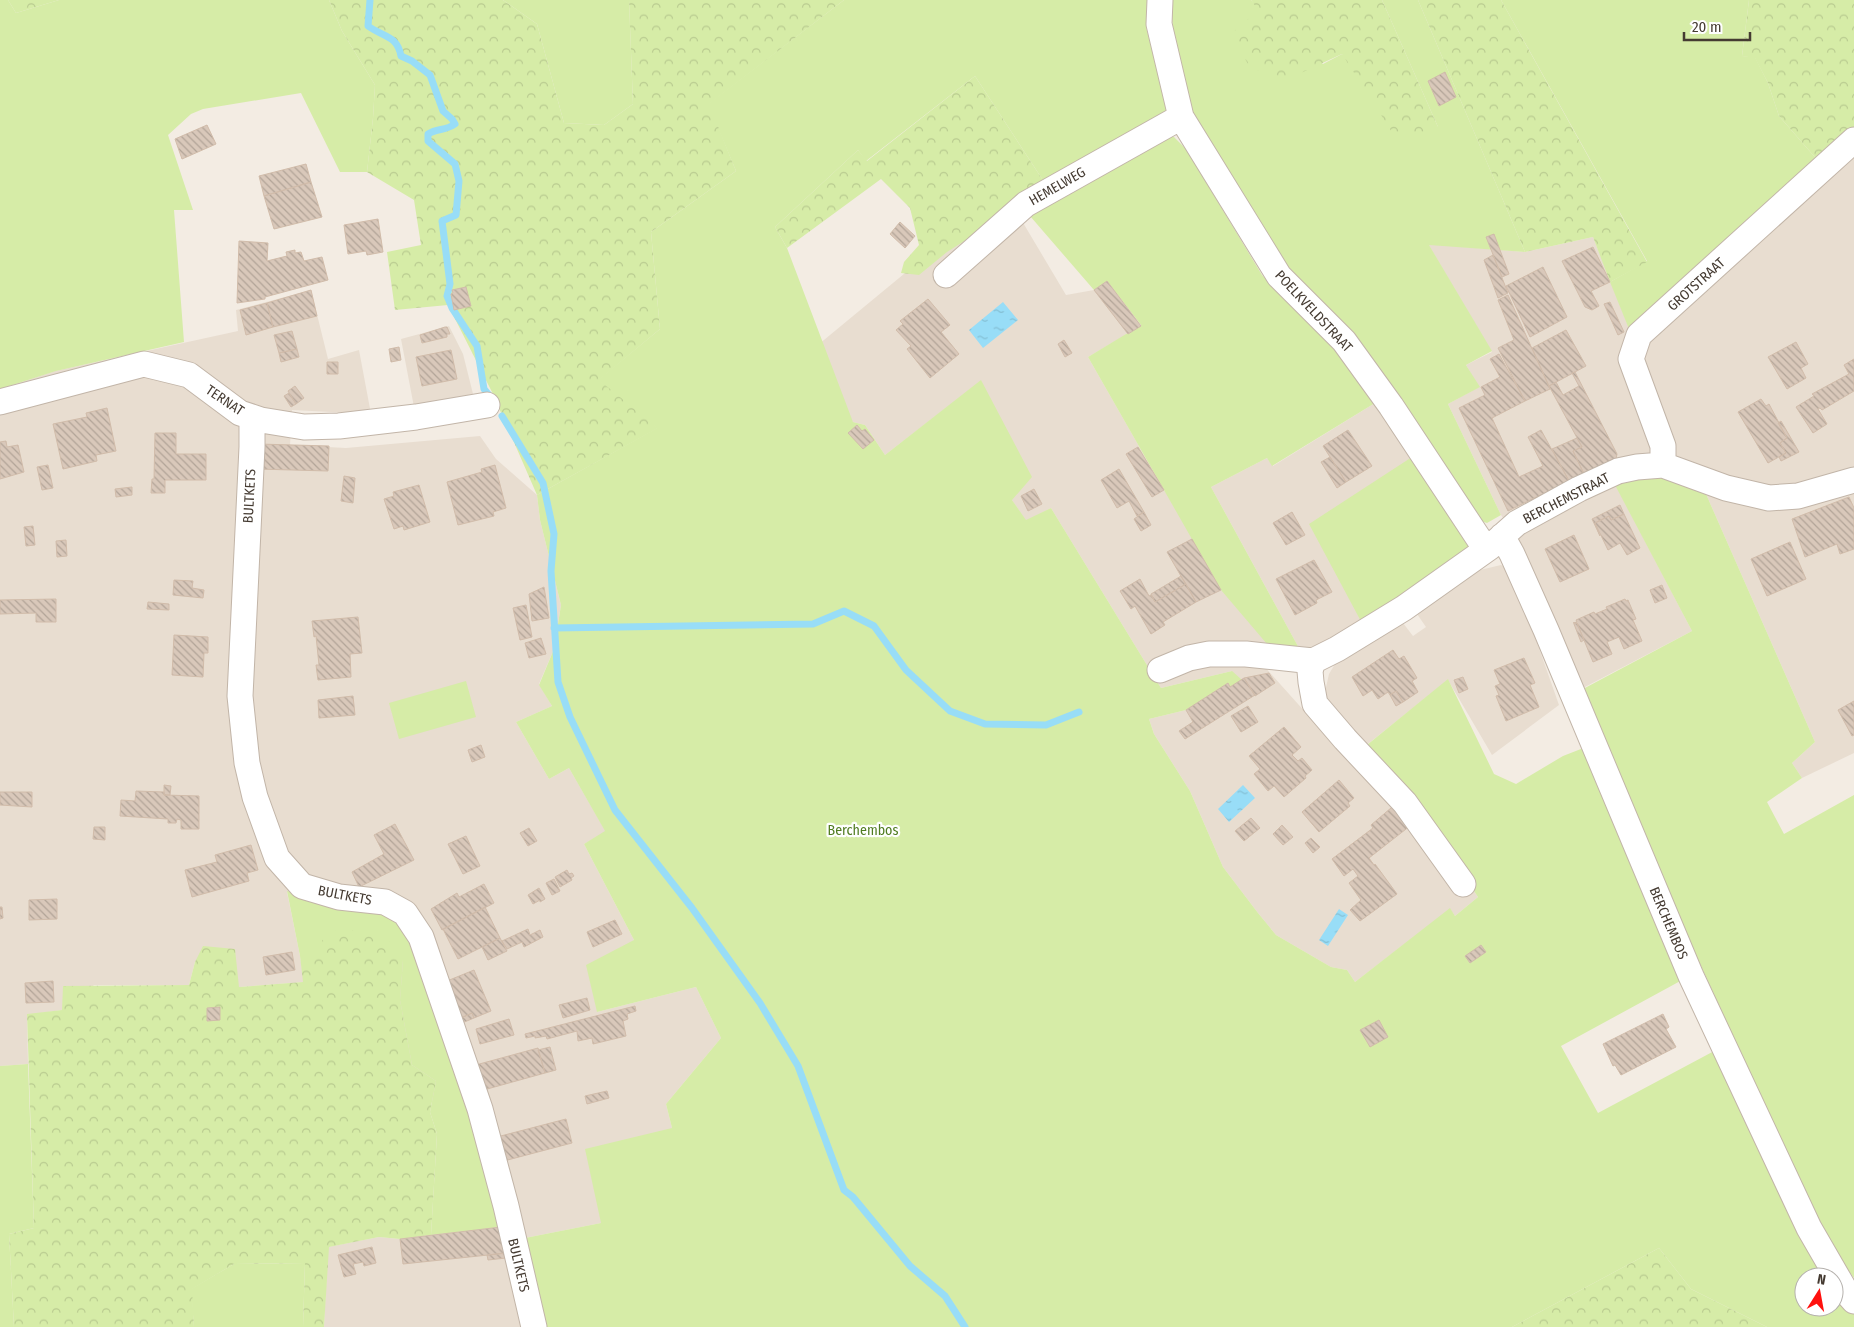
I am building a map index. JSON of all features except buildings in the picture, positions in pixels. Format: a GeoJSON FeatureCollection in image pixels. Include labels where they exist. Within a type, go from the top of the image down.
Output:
{"type":"FeatureCollection","features":[{"type":"Feature","properties":{"kind":"street","name":"POELKVELDSTRAAT"},"geometry":{"type":"LineString","coordinates":[[1160,0],[1159,24],[1181,117],[1280,276],[1344,341],[1391,406],[1479,539],[1496,541]]}},
{"type":"Feature","properties":{"kind":"street","name":"HEMELWEG"},"geometry":{"type":"LineString","coordinates":[[946,275],[1026,204],[1181,117]]}},
{"type":"Feature","properties":{"kind":"street","name":"GROTSTRAAT"},"geometry":{"type":"LineString","coordinates":[[1663,465],[1663,446],[1630,359],[1639,335],[1854,140]]}},
{"type":"Feature","properties":{"kind":"street","name":"TERNAT"},"geometry":{"type":"LineString","coordinates":[[0,402],[144,364],[189,375],[240,413],[304,427],[340,426],[416,417],[487,405]]}},
{"type":"Feature","properties":{"kind":"street","name":"BULTKETS"},"geometry":{"type":"LineString","coordinates":[[252,417],[240,696],[247,764],[256,797],[277,858],[302,886],[339,897],[385,902],[405,913],[421,937],[480,1109],[506,1206],[534,1327]]}},
{"type":"Feature","properties":{"kind":"street","name":"BERCHEMSTRAAT"},"geometry":{"type":"LineString","coordinates":[[1313,661],[1337,649],[1404,608],[1533,513],[1618,471],[1663,465],[1726,488],[1769,498],[1798,496],[1854,480]]}},
{"type":"Feature","properties":{"kind":"street","name":"BERCHEMBOS"},"geometry":{"type":"LineString","coordinates":[[1496,541],[1546,630],[1691,976],[1748,1101],[1809,1228],[1846,1292],[1854,1301]]}},
{"type":"Feature","properties":{"kind":"street"},"geometry":{"type":"LineString","coordinates":[[1160,670],[1189,658],[1209,654],[1246,654],[1313,661],[1310,671],[1315,704],[1345,739],[1405,802],[1463,884]]}},
{"type":"Feature","properties":{"kind":"shaded area"},"geometry":{"type":"Polygon","coordinates":[[[1854,129],[1854,753],[1802,778],[1792,763],[1815,742],[1706,494],[1620,493],[1692,631],[1583,688],[1523,547],[1501,515],[1448,404],[1479,387],[1466,365],[1492,352],[1428,244],[1525,252],[1593,237],[1629,328],[1854,129]]]}},
{"type":"Feature","properties":{"kind":"shaded area"},"geometry":{"type":"Polygon","coordinates":[[[1025,174],[1019,216],[1066,295],[1094,290],[1107,281],[1141,326],[1088,357],[1164,490],[1277,650],[1264,666],[1384,800],[1389,796],[1439,839],[1478,897],[1455,916],[1450,909],[1355,982],[1347,970],[1331,967],[1276,935],[1258,913],[1223,867],[1190,791],[1154,734],[1149,719],[1186,710],[1232,671],[1161,688],[1051,508],[1026,521],[1012,500],[981,381],[885,455],[865,425],[853,422],[807,354],[1025,174]]]}},
{"type":"Feature","properties":{"kind":"shaded area"},"geometry":{"type":"Polygon","coordinates":[[[311,290],[328,359],[359,350],[371,414],[292,410],[290,445],[346,448],[480,436],[496,459],[537,495],[540,520],[561,605],[554,649],[539,684],[552,706],[516,722],[549,779],[569,768],[606,832],[584,844],[634,940],[597,1012],[696,987],[721,1038],[666,1104],[672,1128],[601,1223],[525,1238],[526,1327],[324,1327],[328,1247],[379,1237],[400,1239],[501,1227],[323,902],[287,892],[304,982],[239,987],[195,962],[189,985],[94,985],[62,1010],[27,1015],[28,1064],[0,1066],[0,389],[55,371],[238,331],[236,310],[311,290]]]}},
{"type":"Feature","properties":{"kind":"shaded area"},"geometry":{"type":"Polygon","coordinates":[[[449,326],[463,354],[473,394],[414,407],[401,339],[449,326]]]}},
{"type":"Feature","properties":{"kind":"shaded area"},"geometry":{"type":"Polygon","coordinates":[[[1375,403],[1412,457],[1364,627],[1300,650],[1211,487],[1267,458],[1273,466],[1375,403]]]}},
{"type":"Feature","properties":{"kind":"shaded area"},"geometry":{"type":"Polygon","coordinates":[[[1501,565],[1508,569],[1516,583],[1559,705],[1492,755],[1448,680],[1364,747],[1324,696],[1329,674],[1335,664],[1403,623],[1413,636],[1426,627],[1417,614],[1480,570],[1501,565]]]}},
{"type":"Feature","properties":{"kind":"green space"},"geometry":{"type":"Polygon","coordinates":[[[0,0],[8,0],[16,13],[59,0],[329,0],[342,31],[375,85],[367,172],[340,172],[301,93],[203,109],[191,114],[168,135],[193,210],[174,210],[184,342],[56,371],[0,389],[0,0]]]}},
{"type":"Feature","properties":{"kind":"green space"},"geometry":{"type":"Polygon","coordinates":[[[8,0],[59,0],[16,13],[8,0]]]}},
{"type":"Feature","properties":{"kind":"green space"},"geometry":{"type":"Polygon","coordinates":[[[329,0],[503,0],[537,24],[564,123],[604,125],[633,104],[629,0],[844,0],[709,104],[736,171],[651,232],[660,329],[599,380],[658,428],[537,495],[492,392],[448,305],[395,310],[387,252],[421,245],[414,200],[367,172],[375,85],[342,31],[329,0]]]}},
{"type":"Feature","properties":{"kind":"green space"},"geometry":{"type":"Polygon","coordinates":[[[503,0],[629,0],[633,104],[604,125],[564,123],[537,24],[503,0]]]}},
{"type":"Feature","properties":{"kind":"green space","name":"Berchembos"},"geometry":{"type":"Polygon","coordinates":[[[844,0],[1147,0],[1146,27],[1169,115],[1048,188],[975,76],[866,161],[858,150],[775,227],[787,248],[853,422],[865,425],[885,455],[981,380],[1032,477],[1012,500],[1026,520],[1051,508],[1161,688],[1232,671],[1242,680],[1230,687],[1228,683],[1186,710],[1149,719],[1154,734],[1190,791],[1223,867],[1258,913],[1276,935],[1331,967],[1347,970],[1355,982],[1450,908],[1455,916],[1478,897],[1439,839],[1362,749],[1448,679],[1494,774],[1516,784],[1563,756],[1586,747],[1684,979],[1561,1046],[1598,1113],[1716,1050],[1743,1118],[1820,1267],[1794,1267],[1794,1317],[1844,1317],[1844,1300],[1854,1314],[1854,1327],[1767,1327],[1691,1289],[1659,1248],[1512,1327],[544,1327],[525,1238],[601,1223],[585,1149],[672,1128],[666,1104],[721,1038],[696,987],[597,1012],[586,965],[634,940],[584,844],[605,831],[569,768],[549,779],[516,722],[552,706],[539,685],[554,649],[561,605],[540,520],[537,495],[657,428],[598,380],[660,329],[651,232],[736,171],[708,104],[844,0]]]}},
{"type":"Feature","properties":{"kind":"green space"},"geometry":{"type":"Polygon","coordinates":[[[1171,0],[1251,0],[1323,64],[1342,54],[1438,127],[1382,0],[1418,0],[1525,252],[1429,245],[1492,351],[1466,365],[1480,387],[1448,404],[1501,515],[1487,523],[1478,520],[1286,268],[1197,122],[1185,93],[1174,45],[1171,0]]]}},
{"type":"Feature","properties":{"kind":"green space"},"geometry":{"type":"Polygon","coordinates":[[[1251,0],[1382,0],[1438,127],[1397,140],[1342,54],[1290,78],[1267,74],[1250,67],[1230,35],[1258,10],[1251,0]]]}},
{"type":"Feature","properties":{"kind":"green space"},"geometry":{"type":"Polygon","coordinates":[[[1418,0],[1501,0],[1647,262],[1610,282],[1593,237],[1525,252],[1418,0]]]}},
{"type":"Feature","properties":{"kind":"green space"},"geometry":{"type":"Polygon","coordinates":[[[1501,0],[1749,0],[1742,56],[1755,57],[1768,83],[1779,116],[1820,163],[1629,329],[1610,282],[1647,261],[1501,0]]]}},
{"type":"Feature","properties":{"kind":"green space"},"geometry":{"type":"Polygon","coordinates":[[[1749,0],[1854,0],[1854,129],[1820,163],[1779,116],[1768,83],[1755,58],[1742,56],[1749,0]]]}},
{"type":"Feature","properties":{"kind":"green space"},"geometry":{"type":"Polygon","coordinates":[[[975,76],[1048,188],[947,252],[919,275],[901,273],[904,262],[919,245],[910,208],[881,179],[787,248],[775,227],[858,150],[867,161],[975,76]]]}},
{"type":"Feature","properties":{"kind":"green space"},"geometry":{"type":"Polygon","coordinates":[[[1164,137],[1174,137],[1186,149],[1262,275],[1338,353],[1375,403],[1272,466],[1267,458],[1211,487],[1300,650],[1277,650],[1267,644],[1221,590],[1088,357],[1141,325],[1107,281],[1094,290],[1030,216],[1164,137]]]}},
{"type":"Feature","properties":{"kind":"green space"},"geometry":{"type":"Polygon","coordinates":[[[1412,457],[1472,545],[1364,627],[1309,524],[1412,457]]]}},
{"type":"Feature","properties":{"kind":"green space"},"geometry":{"type":"Polygon","coordinates":[[[1651,474],[1706,494],[1815,742],[1792,763],[1802,778],[1767,802],[1784,834],[1854,795],[1854,1278],[1826,1240],[1660,876],[1583,689],[1692,631],[1615,485],[1651,474]]]}},
{"type":"Feature","properties":{"kind":"green space"},"geometry":{"type":"Polygon","coordinates":[[[466,681],[476,717],[399,739],[389,703],[466,681]]]}},
{"type":"Feature","properties":{"kind":"green space"},"geometry":{"type":"Polygon","coordinates":[[[287,891],[323,902],[365,907],[398,920],[411,936],[471,1101],[501,1227],[431,1235],[437,1134],[430,1112],[436,1081],[412,1065],[400,1000],[403,960],[300,956],[287,891]]]}},
{"type":"Feature","properties":{"kind":"green space"},"geometry":{"type":"Polygon","coordinates":[[[341,929],[371,933],[390,942],[403,960],[400,1000],[412,1065],[436,1081],[430,1112],[437,1134],[431,1235],[400,1239],[379,1237],[329,1247],[324,1327],[303,1327],[305,1263],[234,1264],[192,1289],[194,1327],[14,1327],[9,1234],[34,1228],[27,1014],[62,1010],[63,986],[189,985],[195,962],[203,946],[235,949],[239,987],[303,982],[300,956],[314,956],[326,934],[341,929]]]}},
{"type":"Feature","properties":{"kind":"green space"},"geometry":{"type":"Polygon","coordinates":[[[28,1064],[34,1228],[9,1234],[14,1327],[0,1327],[0,1066],[28,1064]]]}},
{"type":"Feature","properties":{"kind":"green space"},"geometry":{"type":"Polygon","coordinates":[[[1659,1248],[1691,1289],[1767,1327],[1512,1327],[1659,1248]]]}},
{"type":"Feature","properties":{"kind":"green space"},"geometry":{"type":"Polygon","coordinates":[[[305,1263],[303,1327],[194,1327],[191,1289],[234,1264],[305,1263]]]}},
{"type":"Feature","properties":{"kind":"water"},"geometry":{"type":"Polygon","coordinates":[[[1003,302],[1018,320],[983,348],[969,330],[1003,302]]]}},
{"type":"Feature","properties":{"kind":"water"},"geometry":{"type":"Polygon","coordinates":[[[1243,785],[1255,798],[1229,822],[1218,809],[1243,785]]]}},
{"type":"Feature","properties":{"kind":"water"},"geometry":{"type":"Polygon","coordinates":[[[1339,909],[1348,915],[1328,946],[1319,940],[1339,909]]]}},
{"type":"Feature","properties":{"kind":"waterway"},"geometry":{"type":"LineString","coordinates":[[370,0],[368,26],[393,40],[401,56],[412,61],[430,75],[443,111],[455,124],[428,134],[428,141],[455,164],[459,181],[456,215],[442,221],[450,284],[447,296],[452,308],[477,346],[484,389],[493,400]]}},
{"type":"Feature","properties":{"kind":"waterway"},"geometry":{"type":"LineString","coordinates":[[502,416],[543,483],[554,534],[551,571],[558,682],[570,717],[615,810],[692,908],[760,1003],[798,1066],[844,1190],[853,1197],[910,1266],[945,1296],[965,1327]]}},
{"type":"Feature","properties":{"kind":"waterway"},"geometry":{"type":"LineString","coordinates":[[554,628],[813,624],[844,611],[874,626],[906,670],[950,711],[985,724],[1046,725],[1079,712]]}}]}
